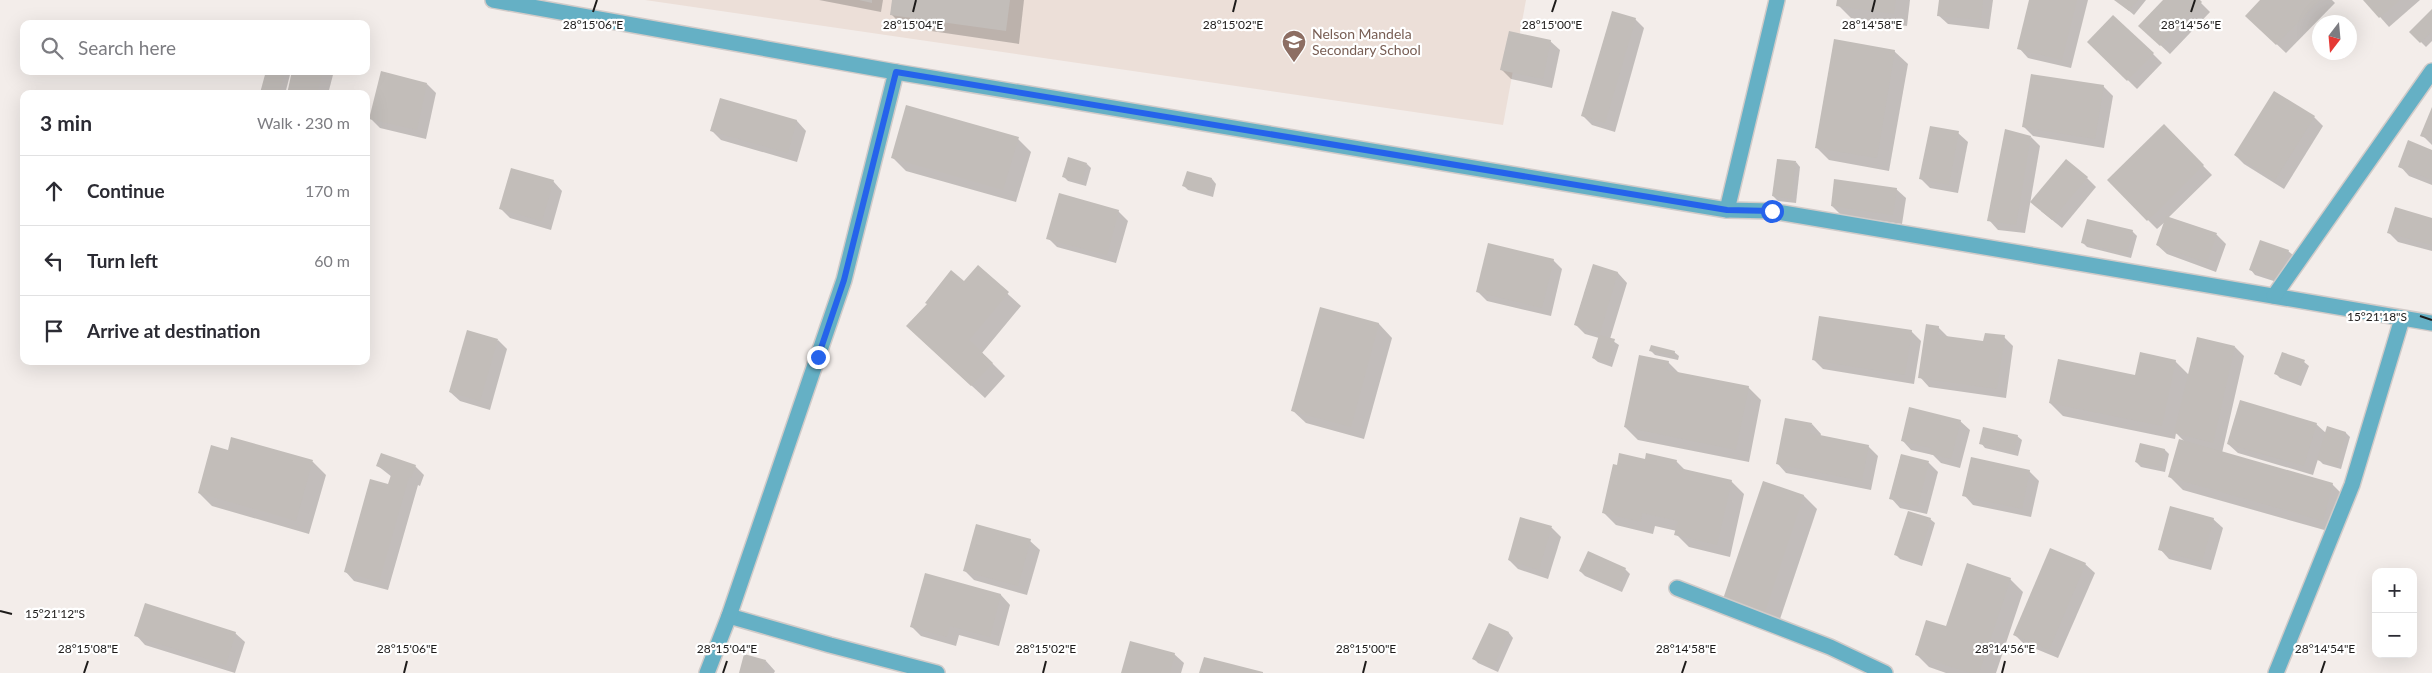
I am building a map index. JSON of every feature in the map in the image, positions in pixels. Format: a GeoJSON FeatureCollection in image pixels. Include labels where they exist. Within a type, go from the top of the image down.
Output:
{"type":"FeatureCollection","features":[{"type":"Feature","properties":{"kind":"street"},"geometry":{"type":"LineString","coordinates":[[493,0],[896,72],[1727,210],[1772,211],[2432,324]]}},
{"type":"Feature","properties":{"kind":"street"},"geometry":{"type":"LineString","coordinates":[[1727,210],[1777,0]]}},
{"type":"Feature","properties":{"kind":"street"},"geometry":{"type":"LineString","coordinates":[[2274,296],[2432,71]]}},
{"type":"Feature","properties":{"kind":"street"},"geometry":{"type":"LineString","coordinates":[[707,673],[729,616],[844,280],[896,72]]}},
{"type":"Feature","properties":{"kind":"street"},"geometry":{"type":"LineString","coordinates":[[2276,673],[2352,485],[2402,319]]}},
{"type":"Feature","properties":{"kind":"street"},"geometry":{"type":"LineString","coordinates":[[1677,588],[1830,647],[1884,673]]}},
{"type":"Feature","properties":{"kind":"street"},"geometry":{"type":"LineString","coordinates":[[729,616],[830,646],[937,673]]}},
{"type":"Feature","properties":{"kind":"shaded area","name":"Nelson Mandela Secondary School"},"geometry":{"type":"Polygon","coordinates":[[[645,0],[1526,0],[1503,125],[645,0]]]}},
{"type":"Feature","properties":{"kind":"building"},"geometry":{"type":"Polygon","coordinates":[[[859,0],[872,0],[872,3],[859,0]]]}},
{"type":"Feature","properties":{"kind":"building"},"geometry":{"type":"Polygon","coordinates":[[[892,0],[1010,0],[1006,31],[890,15],[892,0]]]}},
{"type":"Feature","properties":{"kind":"building"},"geometry":{"type":"Polygon","coordinates":[[[1837,0],[1896,0],[1894,14],[1836,6],[1837,0]]]}},
{"type":"Feature","properties":{"kind":"building"},"geometry":{"type":"Polygon","coordinates":[[[1939,0],[1983,0],[1981,20],[1937,16],[1939,0]]]}},
{"type":"Feature","properties":{"kind":"building"},"geometry":{"type":"Polygon","coordinates":[[[2029,0],[2077,0],[2062,60],[2017,49],[2029,0]]]}},
{"type":"Feature","properties":{"kind":"building"},"geometry":{"type":"Polygon","coordinates":[[[2114,0],[2138,0],[2129,11],[2114,0]]]}},
{"type":"Feature","properties":{"kind":"building"},"geometry":{"type":"Polygon","coordinates":[[[2163,0],[2200,0],[2202,2],[2160,46],[2138,26],[2163,0]]]}},
{"type":"Feature","properties":{"kind":"building"},"geometry":{"type":"Polygon","coordinates":[[[2260,0],[2320,0],[2276,45],[2245,16],[2260,0]]]}},
{"type":"Feature","properties":{"kind":"building"},"geometry":{"type":"Polygon","coordinates":[[[2363,0],[2400,0],[2379,18],[2363,0]]]}},
{"type":"Feature","properties":{"kind":"building"},"geometry":{"type":"Polygon","coordinates":[[[2432,9],[2432,32],[2420,43],[2409,32],[2432,9]]]}},
{"type":"Feature","properties":{"kind":"building"},"geometry":{"type":"Polygon","coordinates":[[[1612,11],[1636,18],[1605,123],[1581,116],[1612,11]]]}},
{"type":"Feature","properties":{"kind":"building"},"geometry":{"type":"Polygon","coordinates":[[[2113,15],[2154,53],[2127,81],[2087,42],[2113,15]]]}},
{"type":"Feature","properties":{"kind":"building"},"geometry":{"type":"Polygon","coordinates":[[[1509,31],[1551,40],[1543,79],[1500,70],[1509,31]]]}},
{"type":"Feature","properties":{"kind":"building"},"geometry":{"type":"Polygon","coordinates":[[[1834,39],[1895,50],[1877,158],[1815,148],[1834,39]]]}},
{"type":"Feature","properties":{"kind":"building"},"geometry":{"type":"Polygon","coordinates":[[[381,71],[427,83],[417,130],[370,119],[381,71]]]}},
{"type":"Feature","properties":{"kind":"building"},"geometry":{"type":"Polygon","coordinates":[[[2031,74],[2104,85],[2095,139],[2022,127],[2031,74]]]}},
{"type":"Feature","properties":{"kind":"building"},"geometry":{"type":"Polygon","coordinates":[[[265,75],[284,75],[280,90],[261,90],[265,75]]]}},
{"type":"Feature","properties":{"kind":"building"},"geometry":{"type":"Polygon","coordinates":[[[291,75],[322,75],[318,90],[288,90],[291,75]]]}},
{"type":"Feature","properties":{"kind":"building"},"geometry":{"type":"Polygon","coordinates":[[[2274,91],[2315,116],[2275,180],[2234,155],[2274,91]]]}},
{"type":"Feature","properties":{"kind":"building"},"geometry":{"type":"Polygon","coordinates":[[[720,98],[797,120],[788,153],[710,131],[720,98]]]}},
{"type":"Feature","properties":{"kind":"building"},"geometry":{"type":"Polygon","coordinates":[[[906,105],[1019,137],[1003,190],[891,158],[906,105]]]}},
{"type":"Feature","properties":{"kind":"building"},"geometry":{"type":"Polygon","coordinates":[[[2432,107],[2432,140],[2420,136],[2432,107]]]}},
{"type":"Feature","properties":{"kind":"building"},"geometry":{"type":"Polygon","coordinates":[[[2164,124],[2204,165],[2147,221],[2107,180],[2164,124]]]}},
{"type":"Feature","properties":{"kind":"building"},"geometry":{"type":"Polygon","coordinates":[[[1930,126],[1959,131],[1949,185],[1919,179],[1930,126]]]}},
{"type":"Feature","properties":{"kind":"building"},"geometry":{"type":"Polygon","coordinates":[[[2005,129],[2031,136],[2016,225],[1987,221],[2005,129]]]}},
{"type":"Feature","properties":{"kind":"building"},"geometry":{"type":"Polygon","coordinates":[[[2408,140],[2432,150],[2432,180],[2398,167],[2408,140]]]}},
{"type":"Feature","properties":{"kind":"building"},"geometry":{"type":"Polygon","coordinates":[[[1068,157],[1087,163],[1082,182],[1062,177],[1068,157]]]}},
{"type":"Feature","properties":{"kind":"building"},"geometry":{"type":"Polygon","coordinates":[[[1777,159],[1796,161],[1791,199],[1772,196],[1777,159]]]}},
{"type":"Feature","properties":{"kind":"building"},"geometry":{"type":"Polygon","coordinates":[[[2066,159],[2088,177],[2052,220],[2030,202],[2066,159]]]}},
{"type":"Feature","properties":{"kind":"building"},"geometry":{"type":"Polygon","coordinates":[[[511,168],[554,180],[542,221],[499,209],[511,168]]]}},
{"type":"Feature","properties":{"kind":"building"},"geometry":{"type":"Polygon","coordinates":[[[1187,171],[1212,178],[1208,194],[1182,186],[1187,171]]]}},
{"type":"Feature","properties":{"kind":"building"},"geometry":{"type":"Polygon","coordinates":[[[1834,179],[1897,188],[1893,215],[1831,206],[1834,179]]]}},
{"type":"Feature","properties":{"kind":"building"},"geometry":{"type":"Polygon","coordinates":[[[1059,193],[1119,210],[1107,255],[1046,239],[1059,193]]]}},
{"type":"Feature","properties":{"kind":"building"},"geometry":{"type":"Polygon","coordinates":[[[2395,207],[2432,218],[2432,245],[2387,233],[2395,207]]]}},
{"type":"Feature","properties":{"kind":"building"},"geometry":{"type":"Polygon","coordinates":[[[2166,216],[2217,233],[2207,263],[2156,245],[2166,216]]]}},
{"type":"Feature","properties":{"kind":"building"},"geometry":{"type":"Polygon","coordinates":[[[2087,219],[2133,230],[2127,254],[2081,243],[2087,219]]]}},
{"type":"Feature","properties":{"kind":"building"},"geometry":{"type":"Polygon","coordinates":[[[2260,240],[2289,250],[2278,280],[2249,270],[2260,240]]]}},
{"type":"Feature","properties":{"kind":"building"},"geometry":{"type":"Polygon","coordinates":[[[1488,243],[1554,259],[1542,308],[1476,292],[1488,243]]]}},
{"type":"Feature","properties":{"kind":"building"},"geometry":{"type":"Polygon","coordinates":[[[1593,264],[1618,272],[1600,333],[1574,325],[1593,264]]]}},
{"type":"Feature","properties":{"kind":"building"},"geometry":{"type":"Polygon","coordinates":[[[978,265],[1009,292],[969,340],[993,363],[971,386],[906,326],[927,304],[925,303],[951,270],[964,281],[978,265]]]}},
{"type":"Feature","properties":{"kind":"building"},"geometry":{"type":"Polygon","coordinates":[[[1320,307],[1379,323],[1351,427],[1291,411],[1320,307]]]}},
{"type":"Feature","properties":{"kind":"building"},"geometry":{"type":"Polygon","coordinates":[[[1819,316],[1912,330],[1905,375],[1812,360],[1819,316]]]}},
{"type":"Feature","properties":{"kind":"building"},"geometry":{"type":"Polygon","coordinates":[[[1926,324],[1939,326],[1938,335],[1983,341],[1985,333],[2005,335],[1997,389],[1918,378],[1926,324]]]}},
{"type":"Feature","properties":{"kind":"building"},"geometry":{"type":"Polygon","coordinates":[[[467,330],[498,339],[480,401],[449,392],[467,330]]]}},
{"type":"Feature","properties":{"kind":"building"},"geometry":{"type":"Polygon","coordinates":[[[1599,335],[1615,339],[1608,363],[1592,358],[1599,335]]]}},
{"type":"Feature","properties":{"kind":"building"},"geometry":{"type":"Polygon","coordinates":[[[2197,337],[2235,346],[2213,443],[2174,433],[2197,337]]]}},
{"type":"Feature","properties":{"kind":"building"},"geometry":{"type":"Polygon","coordinates":[[[1651,345],[1675,351],[1674,356],[1649,351],[1651,345]]]}},
{"type":"Feature","properties":{"kind":"building"},"geometry":{"type":"Polygon","coordinates":[[[2140,352],[2176,360],[2162,426],[2049,403],[2058,359],[2135,375],[2140,352]]]}},
{"type":"Feature","properties":{"kind":"building"},"geometry":{"type":"Polygon","coordinates":[[[2282,352],[2305,360],[2297,382],[2274,374],[2282,352]]]}},
{"type":"Feature","properties":{"kind":"building"},"geometry":{"type":"Polygon","coordinates":[[[1639,355],[1669,361],[1667,370],[1749,386],[1736,450],[1624,427],[1639,355]]]}},
{"type":"Feature","properties":{"kind":"building"},"geometry":{"type":"Polygon","coordinates":[[[2240,400],[2317,423],[2304,466],[2227,444],[2240,400]]]}},
{"type":"Feature","properties":{"kind":"building"},"geometry":{"type":"Polygon","coordinates":[[[1909,407],[1961,420],[1951,459],[1930,454],[1931,448],[1901,441],[1909,407]]]}},
{"type":"Feature","properties":{"kind":"building"},"geometry":{"type":"Polygon","coordinates":[[[1785,418],[1812,423],[1810,433],[1869,445],[1862,481],[1776,464],[1785,418]]]}},
{"type":"Feature","properties":{"kind":"building"},"geometry":{"type":"Polygon","coordinates":[[[2327,426],[2346,432],[2337,466],[2317,460],[2327,426]]]}},
{"type":"Feature","properties":{"kind":"building"},"geometry":{"type":"Polygon","coordinates":[[[1983,427],[2018,435],[2014,452],[1979,444],[1983,427]]]}},
{"type":"Feature","properties":{"kind":"building"},"geometry":{"type":"Polygon","coordinates":[[[231,437],[313,460],[296,521],[198,493],[211,445],[228,450],[231,437]]]}},
{"type":"Feature","properties":{"kind":"building"},"geometry":{"type":"Polygon","coordinates":[[[2179,439],[2333,483],[2323,521],[2168,477],[2179,439]]]}},
{"type":"Feature","properties":{"kind":"building"},"geometry":{"type":"Polygon","coordinates":[[[2140,443],[2165,449],[2161,468],[2135,462],[2140,443]]]}},
{"type":"Feature","properties":{"kind":"building"},"geometry":{"type":"Polygon","coordinates":[[[381,453],[416,465],[411,478],[409,477],[379,582],[344,572],[370,479],[388,484],[392,472],[376,466],[381,453]]]}},
{"type":"Feature","properties":{"kind":"building"},"geometry":{"type":"Polygon","coordinates":[[[1619,453],[1645,459],[1646,453],[1677,460],[1675,467],[1732,480],[1717,545],[1674,535],[1678,521],[1642,513],[1641,522],[1602,513],[1613,464],[1617,465],[1619,453]]]}},
{"type":"Feature","properties":{"kind":"building"},"geometry":{"type":"Polygon","coordinates":[[[1901,454],[1929,461],[1918,506],[1889,499],[1901,454]]]}},
{"type":"Feature","properties":{"kind":"building"},"geometry":{"type":"Polygon","coordinates":[[[1971,457],[2030,470],[2022,509],[1962,496],[1971,457]]]}},
{"type":"Feature","properties":{"kind":"building"},"geometry":{"type":"Polygon","coordinates":[[[1763,481],[1804,495],[1765,612],[1723,599],[1763,481]]]}},
{"type":"Feature","properties":{"kind":"building"},"geometry":{"type":"Polygon","coordinates":[[[2170,506],[2214,518],[2202,562],[2158,550],[2170,506]]]}},
{"type":"Feature","properties":{"kind":"building"},"geometry":{"type":"Polygon","coordinates":[[[1908,511],[1931,518],[1918,562],[1894,555],[1908,511]]]}},
{"type":"Feature","properties":{"kind":"building"},"geometry":{"type":"Polygon","coordinates":[[[1520,517],[1552,526],[1539,570],[1508,560],[1520,517]]]}},
{"type":"Feature","properties":{"kind":"building"},"geometry":{"type":"Polygon","coordinates":[[[976,524],[1031,539],[1018,586],[963,571],[976,524]]]}},
{"type":"Feature","properties":{"kind":"building"},"geometry":{"type":"Polygon","coordinates":[[[2050,548],[2086,563],[2049,650],[2013,635],[2050,548]]]}},
{"type":"Feature","properties":{"kind":"building"},"geometry":{"type":"Polygon","coordinates":[[[1588,551],[1626,568],[1617,588],[1579,571],[1588,551]]]}},
{"type":"Feature","properties":{"kind":"building"},"geometry":{"type":"Polygon","coordinates":[[[1967,563],[2011,578],[1979,673],[1970,673],[1915,655],[1926,620],[1946,626],[1967,563]]]}},
{"type":"Feature","properties":{"kind":"building"},"geometry":{"type":"Polygon","coordinates":[[[925,573],[1001,594],[990,637],[950,626],[947,637],[910,627],[925,573]]]}},
{"type":"Feature","properties":{"kind":"building"},"geometry":{"type":"Polygon","coordinates":[[[145,603],[236,632],[226,665],[134,636],[145,603]]]}},
{"type":"Feature","properties":{"kind":"building"},"geometry":{"type":"Polygon","coordinates":[[[1489,623],[1509,632],[1493,668],[1472,659],[1489,623]]]}},
{"type":"Feature","properties":{"kind":"building"},"geometry":{"type":"Polygon","coordinates":[[[1130,641],[1175,653],[1170,673],[1121,673],[1130,641]]]}},
{"type":"Feature","properties":{"kind":"building"},"geometry":{"type":"Polygon","coordinates":[[[744,654],[766,660],[763,670],[771,673],[739,673],[744,654]]]}},
{"type":"Feature","properties":{"kind":"building"},"geometry":{"type":"Polygon","coordinates":[[[1204,657],[1263,672],[1263,673],[1199,673],[1204,657]]]}},
{"type":"Feature","properties":{"kind":"place","name":"Nelson Mandela Secondary School"},"geometry":{"type":"Point","coordinates":[1294,63]}},
{"type":"Feature","properties":{"kind":"route"},"geometry":{"type":"LineString","coordinates":[[818,357],[844,280],[896,72],[1727,210],[1772,211]]}}]}
